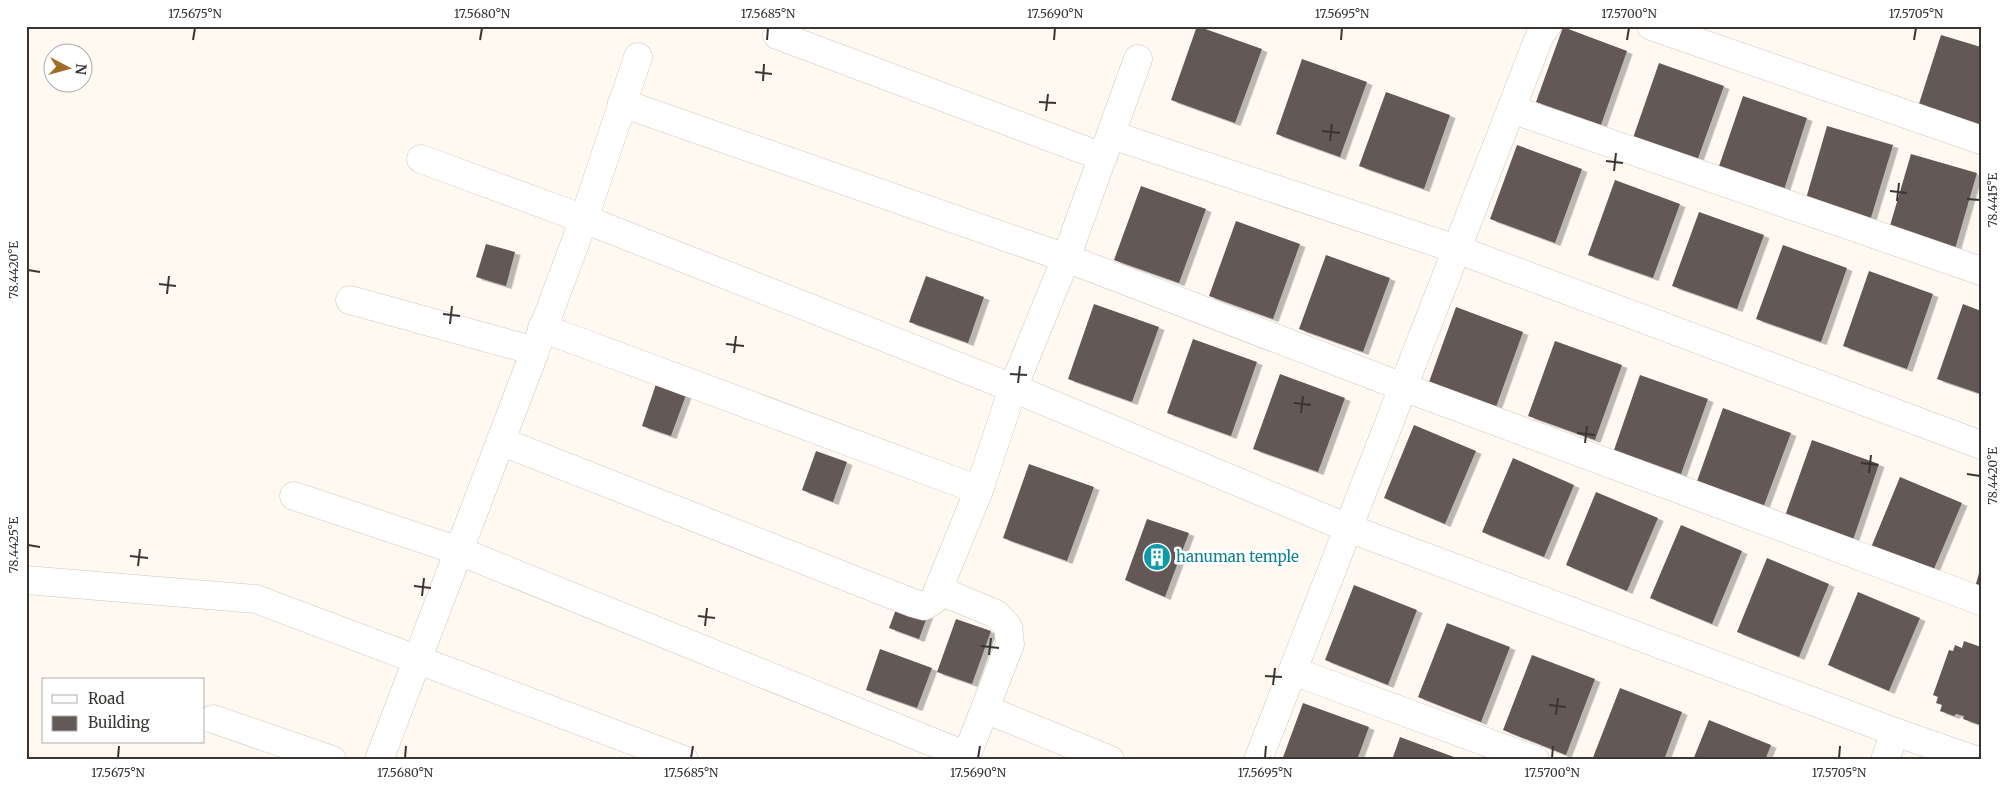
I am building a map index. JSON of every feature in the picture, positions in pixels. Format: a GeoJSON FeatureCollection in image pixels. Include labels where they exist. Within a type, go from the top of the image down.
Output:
{"type":"FeatureCollection","features":[{"type":"Feature","properties":{"kind":"street"},"geometry":{"type":"LineString","coordinates":[[1258,760],[1540,35],[1546,26]]}},
{"type":"Feature","properties":{"kind":"street"},"geometry":{"type":"LineString","coordinates":[[1651,26],[1981,140]]}},
{"type":"Feature","properties":{"kind":"street"},"geometry":{"type":"LineString","coordinates":[[777,35],[1107,146],[1456,250],[1981,445]]}},
{"type":"Feature","properties":{"kind":"street"},"geometry":{"type":"LineString","coordinates":[[379,760],[584,219],[638,57]]}},
{"type":"Feature","properties":{"kind":"street"},"geometry":{"type":"LineString","coordinates":[[500,441],[924,606],[934,600],[979,490],[1013,388],[1066,258],[1138,59]]}},
{"type":"Feature","properties":{"kind":"street"},"geometry":{"type":"LineString","coordinates":[[622,104],[1066,258],[1403,387],[1981,602]]}},
{"type":"Feature","properties":{"kind":"street"},"geometry":{"type":"LineString","coordinates":[[1511,109],[1981,271]]}},
{"type":"Feature","properties":{"kind":"street"},"geometry":{"type":"LineString","coordinates":[[421,159],[584,219],[1013,388],[1348,528],[1895,732],[1975,760]]}},
{"type":"Feature","properties":{"kind":"street"},"geometry":{"type":"LineString","coordinates":[[350,300],[539,339],[979,490]]}},
{"type":"Feature","properties":{"kind":"street"},"geometry":{"type":"LineString","coordinates":[[294,496],[459,551],[966,758],[1010,644],[1008,627],[996,614],[938,590]]}},
{"type":"Feature","properties":{"kind":"street"},"geometry":{"type":"LineString","coordinates":[[26,580],[256,599],[684,760]]}},
{"type":"Feature","properties":{"kind":"street"},"geometry":{"type":"LineString","coordinates":[[1293,671],[1535,760]]}},
{"type":"Feature","properties":{"kind":"street"},"geometry":{"type":"LineString","coordinates":[[985,709],[1110,760]]}},
{"type":"Feature","properties":{"kind":"street"},"geometry":{"type":"LineString","coordinates":[[213,719],[332,760]]}},
{"type":"Feature","properties":{"kind":"street"},"geometry":{"type":"LineString","coordinates":[[1885,760],[1895,732]]}},
{"type":"Feature","properties":{"kind":"building"},"geometry":{"type":"Polygon","coordinates":[[[1197,26],[1262,49],[1235,123],[1171,100],[1197,26]]]}},
{"type":"Feature","properties":{"kind":"building"},"geometry":{"type":"Polygon","coordinates":[[[1563,27],[1627,51],[1601,125],[1536,102],[1563,27]]]}},
{"type":"Feature","properties":{"kind":"building"},"geometry":{"type":"Polygon","coordinates":[[[1941,35],[1981,47],[1981,130],[1917,110],[1941,35]]]}},
{"type":"Feature","properties":{"kind":"building"},"geometry":{"type":"Polygon","coordinates":[[[1302,59],[1367,82],[1340,157],[1276,134],[1302,59]]]}},
{"type":"Feature","properties":{"kind":"building"},"geometry":{"type":"Polygon","coordinates":[[[1659,63],[1724,86],[1697,161],[1633,138],[1659,63]]]}},
{"type":"Feature","properties":{"kind":"building"},"geometry":{"type":"Polygon","coordinates":[[[1386,92],[1450,115],[1424,189],[1359,166],[1386,92]]]}},
{"type":"Feature","properties":{"kind":"building"},"geometry":{"type":"Polygon","coordinates":[[[1743,96],[1807,118],[1783,193],[1717,172],[1743,96]]]}},
{"type":"Feature","properties":{"kind":"building"},"geometry":{"type":"Polygon","coordinates":[[[1827,126],[1893,145],[1870,221],[1805,202],[1827,126]]]}},
{"type":"Feature","properties":{"kind":"building"},"geometry":{"type":"Polygon","coordinates":[[[1517,145],[1582,169],[1555,243],[1490,219],[1517,145]]]}},
{"type":"Feature","properties":{"kind":"building"},"geometry":{"type":"Polygon","coordinates":[[[1911,154],[1977,173],[1955,249],[1889,229],[1911,154]]]}},
{"type":"Feature","properties":{"kind":"building"},"geometry":{"type":"Polygon","coordinates":[[[1615,180],[1680,204],[1653,278],[1588,255],[1615,180]]]}},
{"type":"Feature","properties":{"kind":"building"},"geometry":{"type":"Polygon","coordinates":[[[1141,186],[1206,209],[1179,283],[1114,260],[1141,186]]]}},
{"type":"Feature","properties":{"kind":"building"},"geometry":{"type":"Polygon","coordinates":[[[1699,212],[1764,235],[1737,309],[1672,286],[1699,212]]]}},
{"type":"Feature","properties":{"kind":"building"},"geometry":{"type":"Polygon","coordinates":[[[1236,221],[1300,244],[1273,319],[1209,296],[1236,221]]]}},
{"type":"Feature","properties":{"kind":"building"},"geometry":{"type":"Polygon","coordinates":[[[486,244],[515,252],[506,286],[476,277],[486,244]]]}},
{"type":"Feature","properties":{"kind":"building"},"geometry":{"type":"Polygon","coordinates":[[[1783,245],[1847,268],[1821,342],[1756,319],[1783,245]]]}},
{"type":"Feature","properties":{"kind":"building"},"geometry":{"type":"Polygon","coordinates":[[[1326,255],[1390,278],[1363,352],[1299,329],[1326,255]]]}},
{"type":"Feature","properties":{"kind":"building"},"geometry":{"type":"Polygon","coordinates":[[[1869,271],[1933,294],[1907,369],[1843,346],[1869,271]]]}},
{"type":"Feature","properties":{"kind":"building"},"geometry":{"type":"Polygon","coordinates":[[[926,276],[984,297],[968,343],[909,322],[926,276]]]}},
{"type":"Feature","properties":{"kind":"building"},"geometry":{"type":"Polygon","coordinates":[[[1094,304],[1159,327],[1132,402],[1068,379],[1094,304]]]}},
{"type":"Feature","properties":{"kind":"building"},"geometry":{"type":"Polygon","coordinates":[[[1963,304],[1981,311],[1981,394],[1937,379],[1963,304]]]}},
{"type":"Feature","properties":{"kind":"building"},"geometry":{"type":"Polygon","coordinates":[[[1456,307],[1523,332],[1496,407],[1429,382],[1456,307]]]}},
{"type":"Feature","properties":{"kind":"building"},"geometry":{"type":"Polygon","coordinates":[[[1193,339],[1257,362],[1231,436],[1167,413],[1193,339]]]}},
{"type":"Feature","properties":{"kind":"building"},"geometry":{"type":"Polygon","coordinates":[[[1555,341],[1622,365],[1595,440],[1528,416],[1555,341]]]}},
{"type":"Feature","properties":{"kind":"building"},"geometry":{"type":"Polygon","coordinates":[[[1280,374],[1345,398],[1318,472],[1253,449],[1280,374]]]}},
{"type":"Feature","properties":{"kind":"building"},"geometry":{"type":"Polygon","coordinates":[[[1640,375],[1708,399],[1681,474],[1614,450],[1640,375]]]}},
{"type":"Feature","properties":{"kind":"building"},"geometry":{"type":"Polygon","coordinates":[[[656,384],[686,395],[671,436],[642,426],[656,384]]]}},
{"type":"Feature","properties":{"kind":"building"},"geometry":{"type":"Polygon","coordinates":[[[1723,408],[1791,433],[1763,508],[1696,484],[1723,408]]]}},
{"type":"Feature","properties":{"kind":"building"},"geometry":{"type":"Polygon","coordinates":[[[1414,425],[1476,451],[1445,524],[1384,498],[1414,425]]]}},
{"type":"Feature","properties":{"kind":"building"},"geometry":{"type":"Polygon","coordinates":[[[1812,440],[1879,464],[1853,540],[1785,516],[1812,440]]]}},
{"type":"Feature","properties":{"kind":"building"},"geometry":{"type":"Polygon","coordinates":[[[816,451],[847,462],[833,502],[802,490],[816,451]]]}},
{"type":"Feature","properties":{"kind":"building"},"geometry":{"type":"Polygon","coordinates":[[[1513,458],[1574,485],[1544,557],[1482,532],[1513,458]]]}},
{"type":"Feature","properties":{"kind":"building"},"geometry":{"type":"Polygon","coordinates":[[[1029,464],[1094,487],[1067,561],[1003,538],[1029,464]]]}},
{"type":"Feature","properties":{"kind":"building"},"geometry":{"type":"Polygon","coordinates":[[[1900,477],[1962,503],[1931,576],[1870,550],[1900,477]]]}},
{"type":"Feature","properties":{"kind":"building"},"geometry":{"type":"Polygon","coordinates":[[[1596,492],[1658,518],[1627,591],[1566,565],[1596,492]]]}},
{"type":"Feature","properties":{"kind":"building","name":"hanuman temple"},"geometry":{"type":"Polygon","coordinates":[[[1147,519],[1189,533],[1165,597],[1125,580],[1147,519]]]}},
{"type":"Feature","properties":{"kind":"building"},"geometry":{"type":"Polygon","coordinates":[[[1681,525],[1742,551],[1712,624],[1650,598],[1681,525]]]}},
{"type":"Feature","properties":{"kind":"building"},"geometry":{"type":"Polygon","coordinates":[[[1767,558],[1829,584],[1799,657],[1737,632],[1767,558]]]}},
{"type":"Feature","properties":{"kind":"building"},"geometry":{"type":"Polygon","coordinates":[[[1981,570],[1981,589],[1975,587],[1981,570]]]}},
{"type":"Feature","properties":{"kind":"building"},"geometry":{"type":"Polygon","coordinates":[[[1354,585],[1417,610],[1388,685],[1325,660],[1354,585]]]}},
{"type":"Feature","properties":{"kind":"building"},"geometry":{"type":"Polygon","coordinates":[[[1858,592],[1920,618],[1889,691],[1828,665],[1858,592]]]}},
{"type":"Feature","properties":{"kind":"building"},"geometry":{"type":"Polygon","coordinates":[[[898,604],[928,614],[919,639],[889,628],[898,604]]]}},
{"type":"Feature","properties":{"kind":"building"},"geometry":{"type":"Polygon","coordinates":[[[956,619],[991,631],[972,684],[937,672],[956,619]]]}},
{"type":"Feature","properties":{"kind":"building"},"geometry":{"type":"Polygon","coordinates":[[[1447,623],[1510,647],[1481,722],[1418,697],[1447,623]]]}},
{"type":"Feature","properties":{"kind":"building"},"geometry":{"type":"Polygon","coordinates":[[[1964,641],[1981,647],[1980,725],[1963,719],[1964,716],[1956,714],[1954,716],[1940,711],[1942,705],[1936,703],[1938,697],[1933,695],[1949,650],[1953,651],[1955,645],[1962,648],[1964,641]]]}},
{"type":"Feature","properties":{"kind":"building"},"geometry":{"type":"Polygon","coordinates":[[[880,649],[932,668],[917,708],[866,690],[880,649]]]}},
{"type":"Feature","properties":{"kind":"building"},"geometry":{"type":"Polygon","coordinates":[[[1532,655],[1595,679],[1566,755],[1503,730],[1532,655]]]}},
{"type":"Feature","properties":{"kind":"building"},"geometry":{"type":"Polygon","coordinates":[[[1620,688],[1682,712],[1664,760],[1592,760],[1620,688]]]}},
{"type":"Feature","properties":{"kind":"building"},"geometry":{"type":"Polygon","coordinates":[[[1303,703],[1369,727],[1357,760],[1282,760],[1303,703]]]}},
{"type":"Feature","properties":{"kind":"building"},"geometry":{"type":"Polygon","coordinates":[[[1709,720],[1771,745],[1765,760],[1693,760],[1709,720]]]}},
{"type":"Feature","properties":{"kind":"building"},"geometry":{"type":"Polygon","coordinates":[[[1400,737],[1462,760],[1392,760],[1400,737]]]}},
{"type":"Feature","properties":{"kind":"place","name":"hanuman temple"},"geometry":{"type":"Point","coordinates":[1157,557]}}]}
